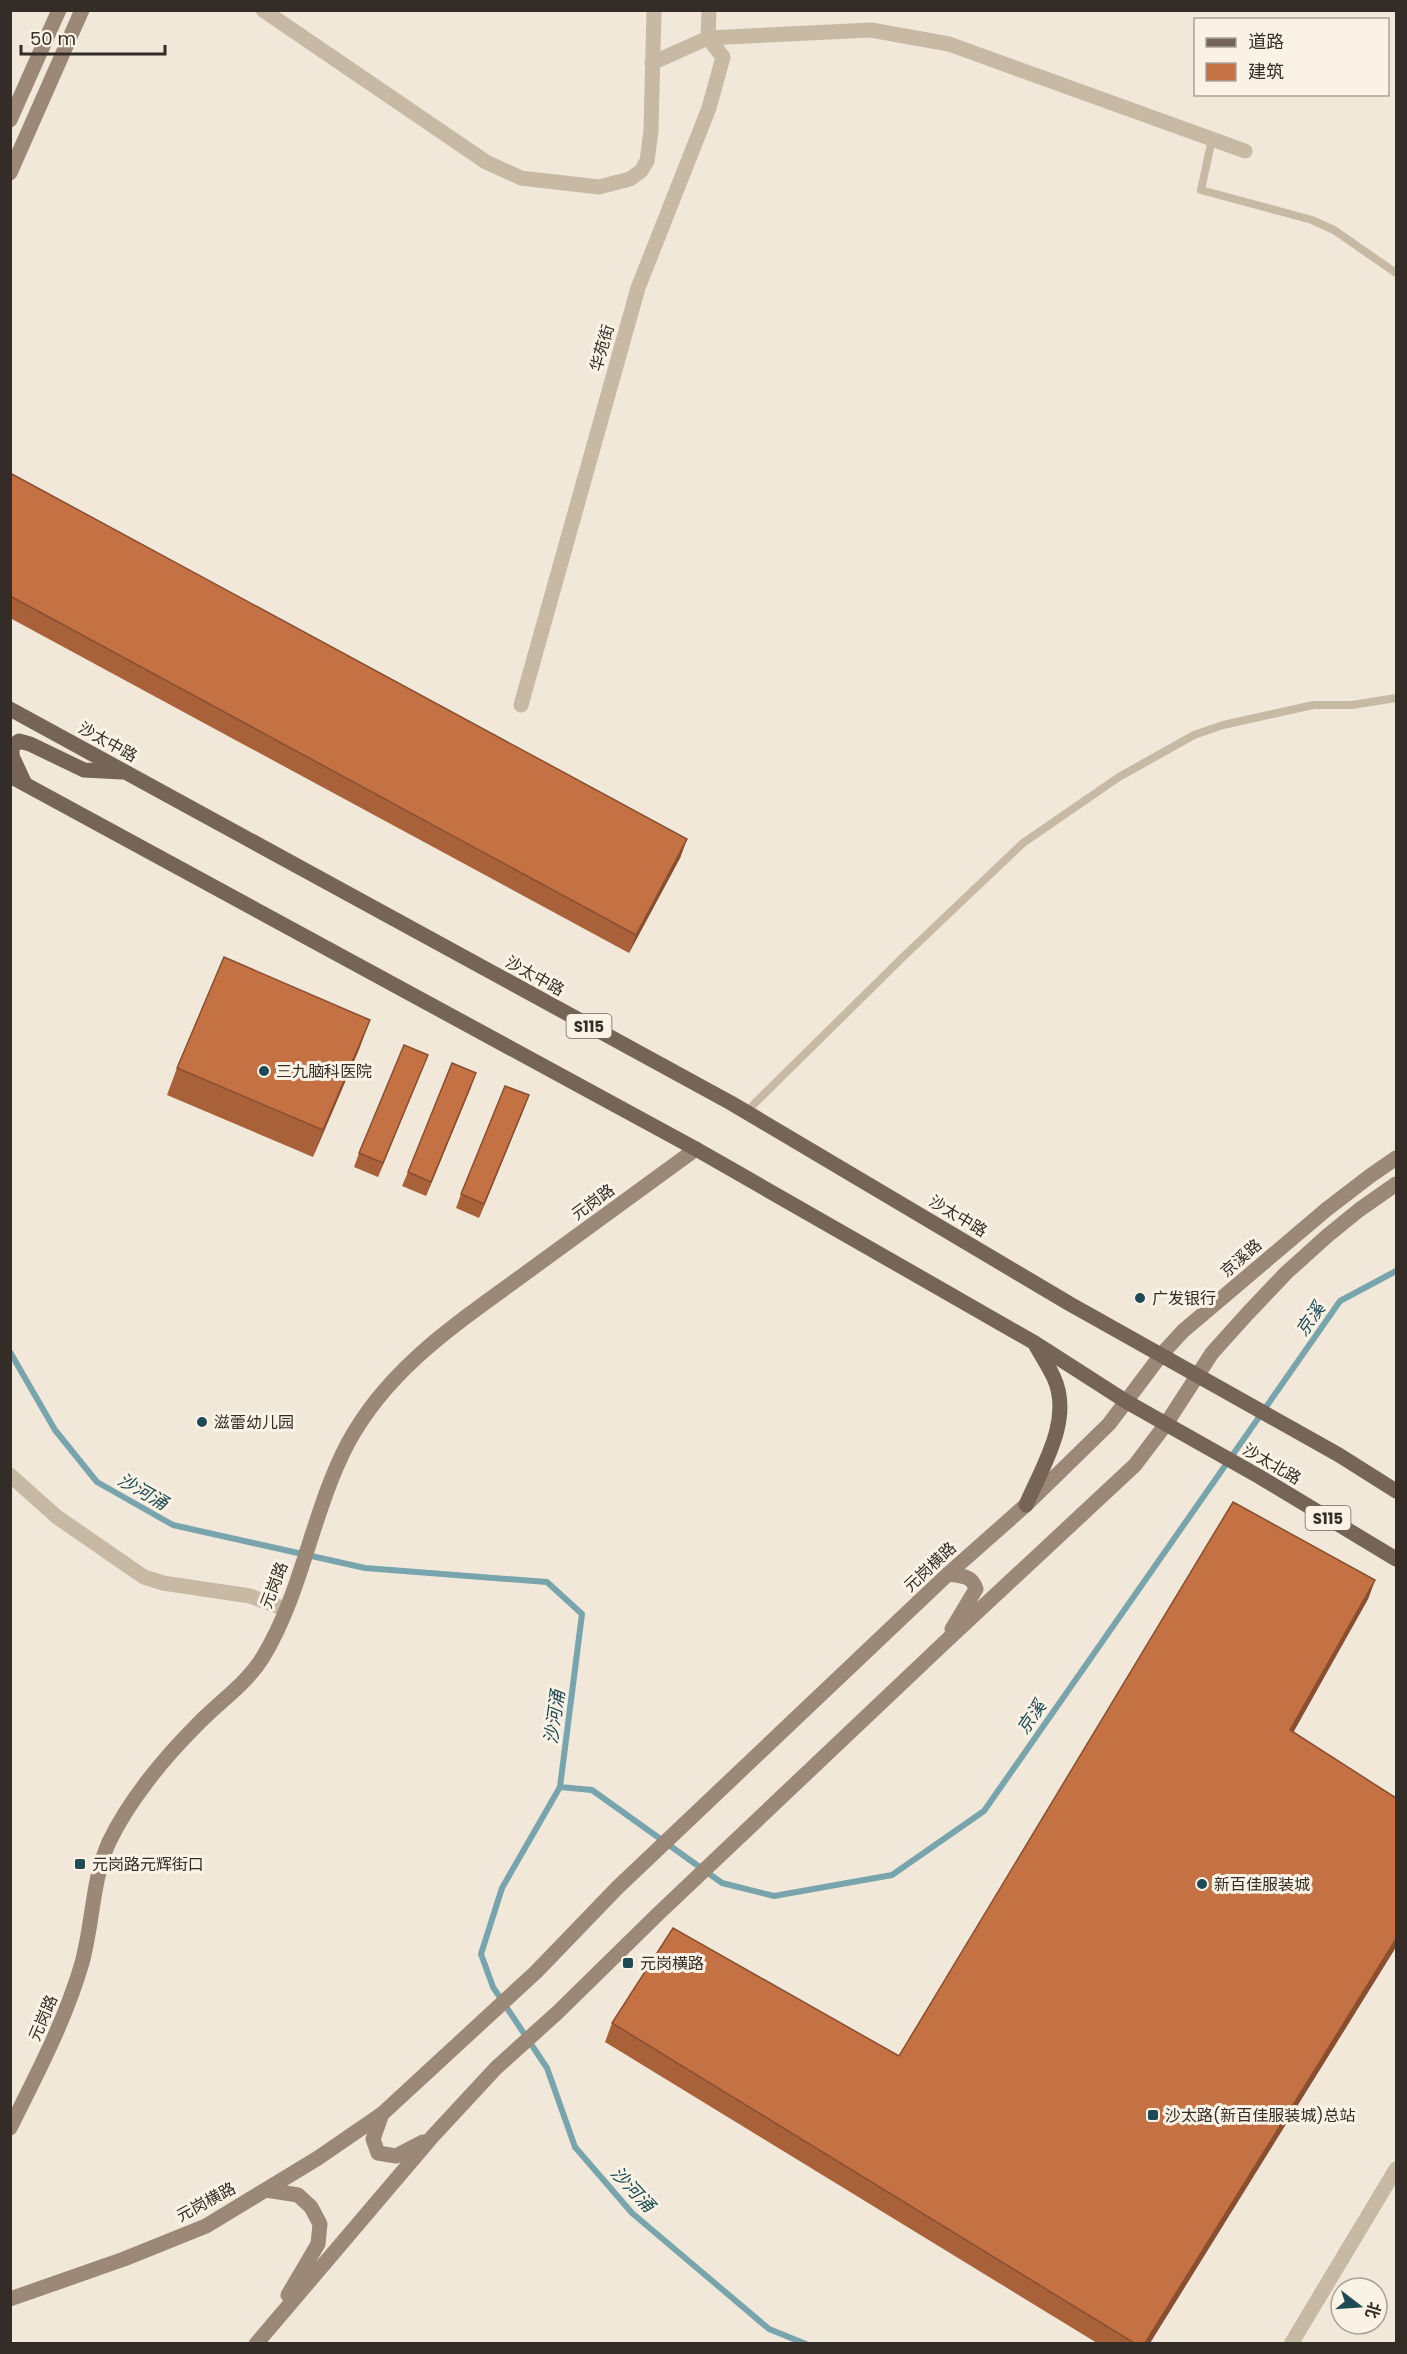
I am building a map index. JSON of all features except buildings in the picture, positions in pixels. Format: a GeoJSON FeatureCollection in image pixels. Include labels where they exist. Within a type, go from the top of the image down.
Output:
{"type":"FeatureCollection","features":[{"type":"Feature","properties":{"kind":"main road"},"geometry":{"type":"LineString","coordinates":[[10,120],[59,10]]}},
{"type":"Feature","properties":{"kind":"main road"},"geometry":{"type":"LineString","coordinates":[[10,173],[82,10]]}},
{"type":"Feature","properties":{"kind":"main road","name":"沙太中路"},"geometry":{"type":"LineString","coordinates":[[10,709],[746,1112],[1070,1304],[1161,1355]]}},
{"type":"Feature","properties":{"kind":"main road"},"geometry":{"type":"LineString","coordinates":[[26,784],[12,756],[12,747],[19,741],[84,770],[125,772]]}},
{"type":"Feature","properties":{"kind":"main road","name":"S115"},"geometry":{"type":"LineString","coordinates":[[10,776],[696,1149],[1035,1343],[1127,1402]]}},
{"type":"Feature","properties":{"kind":"main road","name":"元岗路"},"geometry":{"type":"LineString","coordinates":[[10,2128],[49,2049],[75,1986],[89,1935],[98,1875],[109,1842],[128,1809],[174,1748],[251,1674],[263,1657],[294,1588],[307,1547],[347,1444],[378,1396],[398,1373],[447,1331],[696,1149]]}},
{"type":"Feature","properties":{"kind":"main road","name":"京溪路"},"geometry":{"type":"LineString","coordinates":[[1127,1402],[1161,1355],[1183,1331],[1286,1243],[1396,1158]]}},
{"type":"Feature","properties":{"kind":"main road"},"geometry":{"type":"LineString","coordinates":[[261,2338],[432,2137],[496,2068],[558,2012],[659,1913],[1135,1465],[1166,1424],[1212,1353],[1286,1273],[1359,1210],[1396,1184]]}},
{"type":"Feature","properties":{"kind":"main road"},"geometry":{"type":"LineString","coordinates":[[1026,1505],[1052,1446],[1061,1411],[1055,1380],[1035,1343]]}},
{"type":"Feature","properties":{"kind":"main road","name":"S115"},"geometry":{"type":"LineString","coordinates":[[1161,1355],[1396,1491]]}},
{"type":"Feature","properties":{"kind":"main road","name":"沙太北路"},"geometry":{"type":"LineString","coordinates":[[1127,1402],[1260,1477],[1396,1559]]}},
{"type":"Feature","properties":{"kind":"main road","name":"元岗横路"},"geometry":{"type":"LineString","coordinates":[[10,2299],[124,2259],[206,2226],[318,2158],[381,2114],[536,1972],[618,1887],[948,1574],[1026,1505],[1109,1424],[1127,1402]]}},
{"type":"Feature","properties":{"kind":"main road"},"geometry":{"type":"LineString","coordinates":[[943,1644],[976,1589],[967,1577],[948,1574]]}},
{"type":"Feature","properties":{"kind":"main road"},"geometry":{"type":"LineString","coordinates":[[381,2114],[373,2139],[378,2153],[396,2156],[432,2137]]}},
{"type":"Feature","properties":{"kind":"main road"},"geometry":{"type":"LineString","coordinates":[[261,2338],[318,2244],[320,2224],[311,2207],[298,2195],[266,2190]]}},
{"type":"Feature","properties":{"kind":"street"},"geometry":{"type":"LineString","coordinates":[[263,10],[486,162],[521,178],[599,186],[630,179],[642,171],[647,161],[651,131],[654,10]]}},
{"type":"Feature","properties":{"kind":"street"},"geometry":{"type":"LineString","coordinates":[[708,38],[709,10]]}},
{"type":"Feature","properties":{"kind":"street"},"geometry":{"type":"LineString","coordinates":[[652,63],[708,38],[871,30],[949,44],[1245,151]]}},
{"type":"Feature","properties":{"kind":"street","name":"华苑街"},"geometry":{"type":"LineString","coordinates":[[521,705],[638,288],[709,108],[723,57],[708,38]]}},
{"type":"Feature","properties":{"kind":"street"},"geometry":{"type":"LineString","coordinates":[[10,1476],[57,1517],[144,1577],[163,1583],[250,1596],[285,1609]]}},
{"type":"Feature","properties":{"kind":"street"},"geometry":{"type":"LineString","coordinates":[[1291,2343],[1394,2180]]}},
{"type":"Feature","properties":{"kind":"lane"},"geometry":{"type":"LineString","coordinates":[[1212,139],[1201,190],[1312,220],[1334,230],[1396,273]]}},
{"type":"Feature","properties":{"kind":"lane"},"geometry":{"type":"LineString","coordinates":[[746,1112],[1023,843],[1119,777],[1194,735],[1223,725],[1313,705],[1352,705],[1396,698]]}},
{"type":"Feature","properties":{"kind":"waterway","name":"京溪"},"geometry":{"type":"LineString","coordinates":[[560,1787],[592,1790],[722,1883],[774,1896],[892,1875],[984,1811],[1340,1301],[1396,1271]]}},
{"type":"Feature","properties":{"kind":"waterway","name":"沙河涌"},"geometry":{"type":"LineString","coordinates":[[10,1352],[55,1430],[97,1482],[173,1525],[365,1568],[547,1582],[582,1614],[560,1787],[502,1888],[481,1954],[493,1987],[547,2068],[575,2147],[632,2213],[769,2329],[806,2344]]}},
{"type":"Feature","properties":{"kind":"place","name":"三九脑科医院"},"geometry":{"type":"Point","coordinates":[264,1071]}},
{"type":"Feature","properties":{"kind":"place","name":"广发银行"},"geometry":{"type":"Point","coordinates":[1140,1298]}},
{"type":"Feature","properties":{"kind":"place","name":"滋蕾幼儿园"},"geometry":{"type":"Point","coordinates":[202,1422]}},
{"type":"Feature","properties":{"kind":"place","name":"元岗路元辉街口"},"geometry":{"type":"Point","coordinates":[80,1864]}},
{"type":"Feature","properties":{"kind":"place","name":"新百佳服装城"},"geometry":{"type":"Point","coordinates":[1202,1884]}},
{"type":"Feature","properties":{"kind":"place","name":"元岗横路"},"geometry":{"type":"Point","coordinates":[628,1963]}},
{"type":"Feature","properties":{"kind":"place","name":"沙太路(新百佳服装城)总站"},"geometry":{"type":"Point","coordinates":[1153,2115]}}]}
